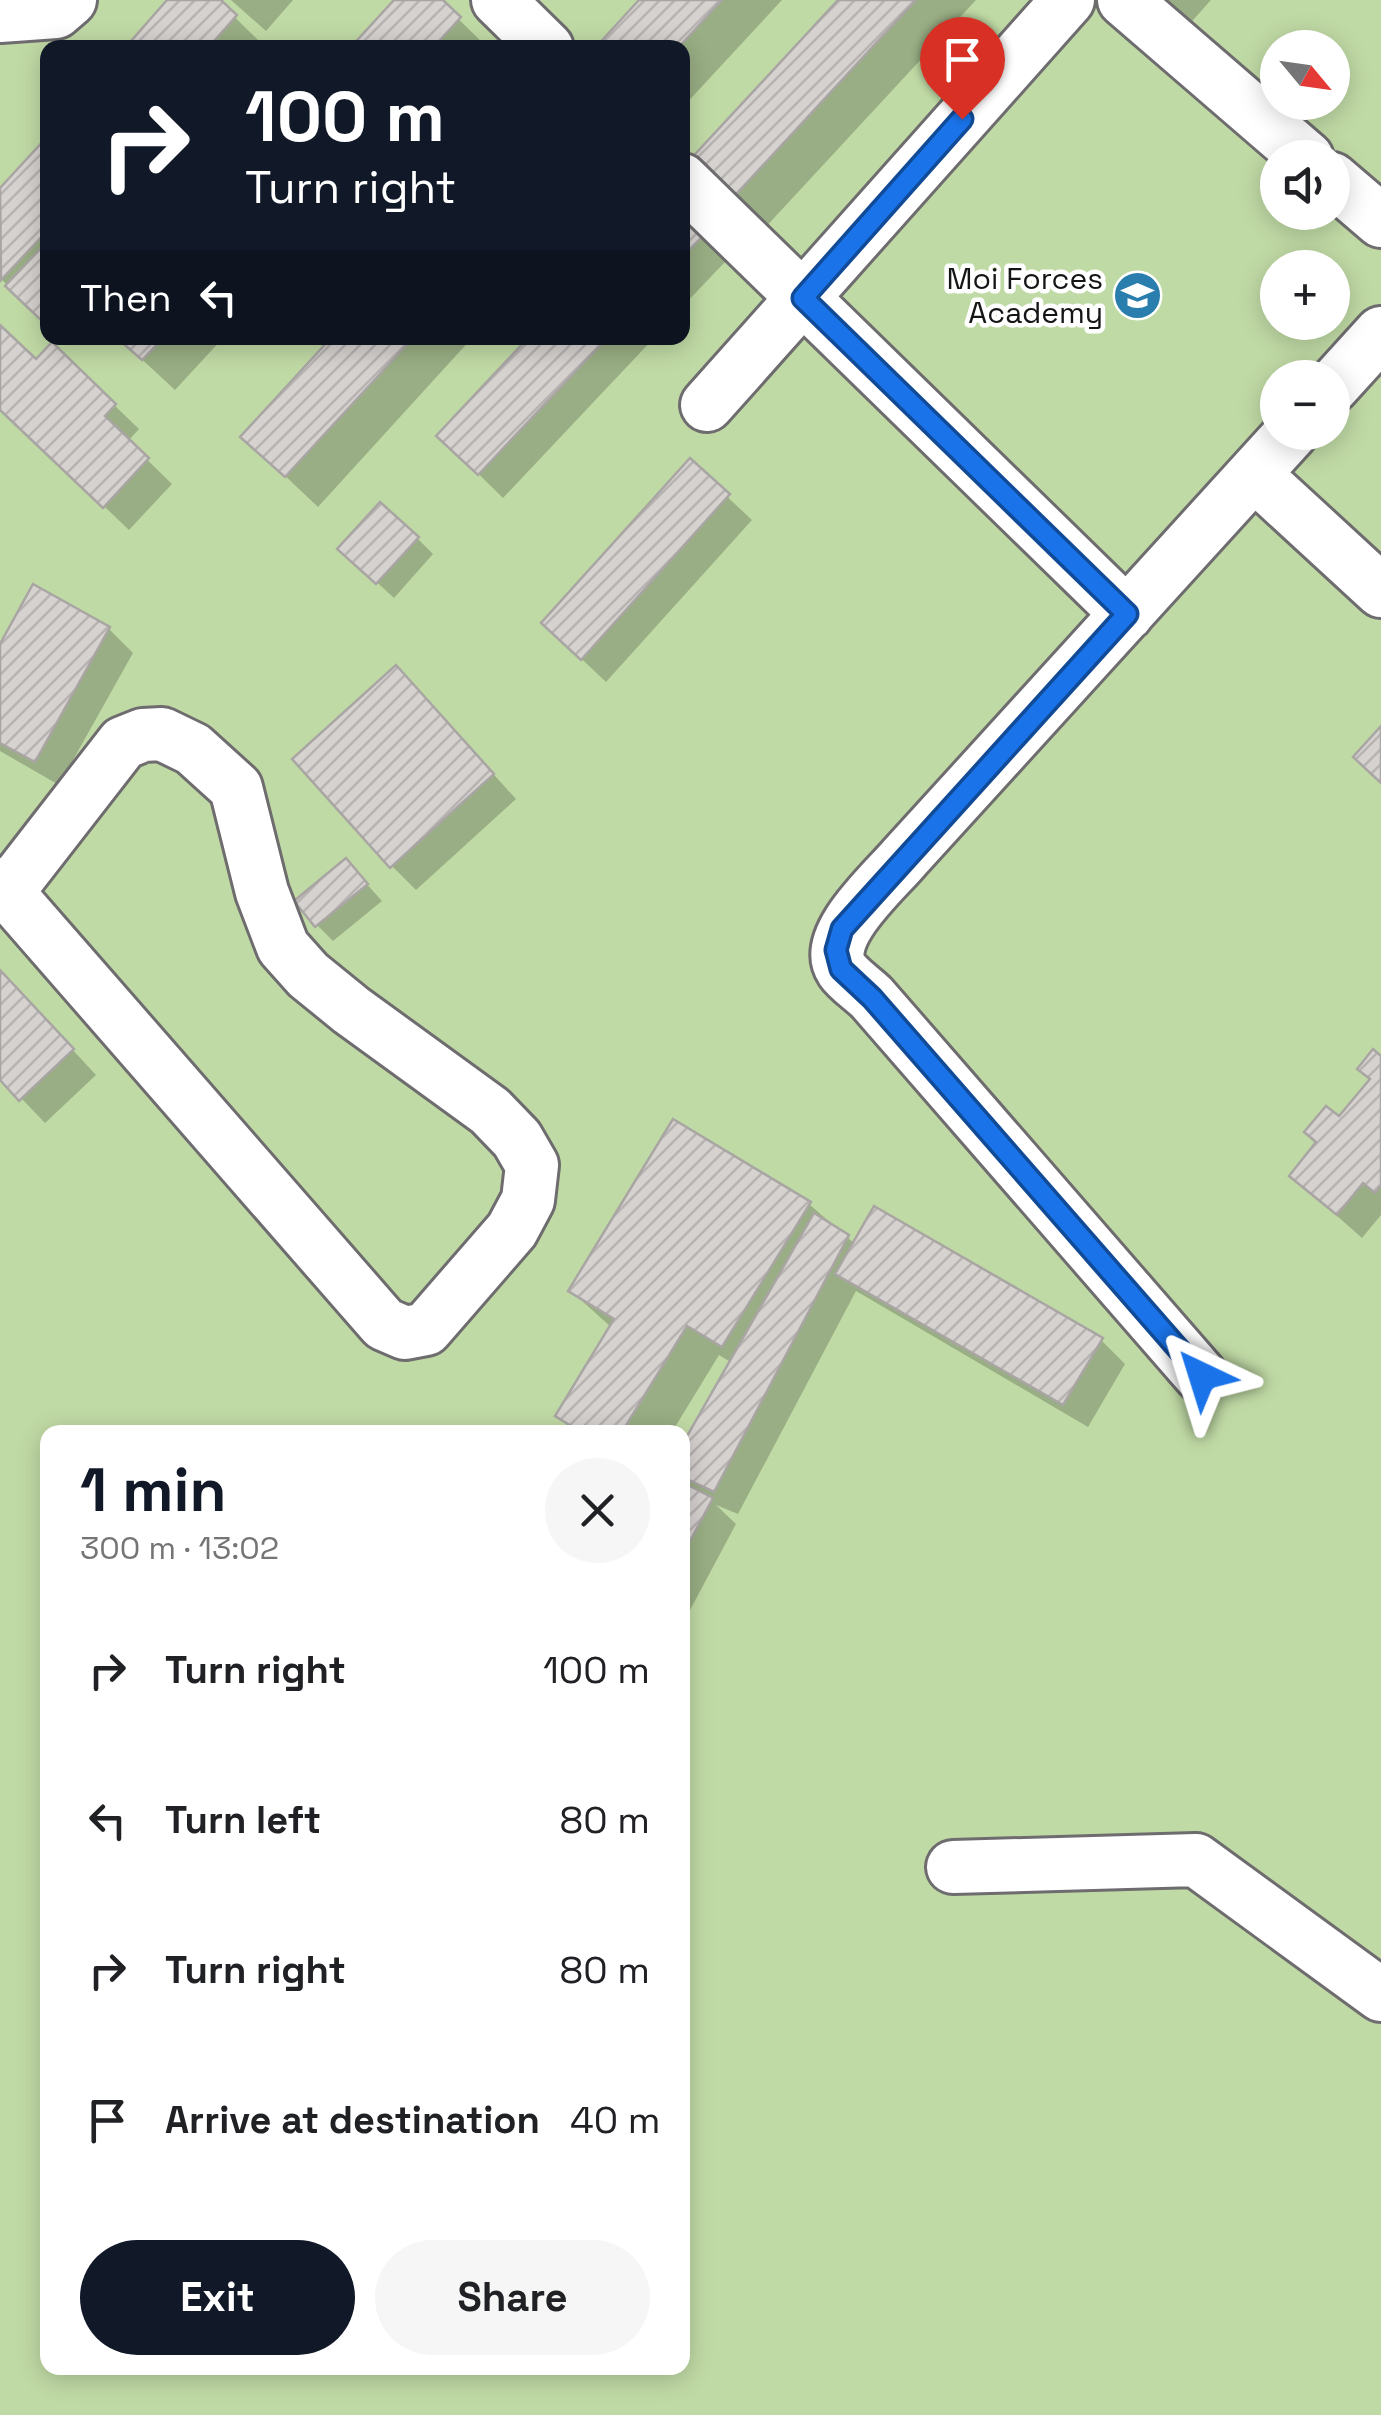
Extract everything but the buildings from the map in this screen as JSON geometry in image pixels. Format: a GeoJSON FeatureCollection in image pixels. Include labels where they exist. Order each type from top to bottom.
{"type":"FeatureCollection","features":[{"type":"Feature","properties":{"kind":"lane"},"geometry":{"type":"LineString","coordinates":[[0,16],[56,12],[70,0]]}},
{"type":"Feature","properties":{"kind":"lane"},"geometry":{"type":"LineString","coordinates":[[498,0],[539,40]]}},
{"type":"Feature","properties":{"kind":"lane"},"geometry":{"type":"LineString","coordinates":[[707,405],[1068,0]]}},
{"type":"Feature","properties":{"kind":"lane"},"geometry":{"type":"LineString","coordinates":[[1124,0],[1286,140]]}},
{"type":"Feature","properties":{"kind":"lane"},"geometry":{"type":"LineString","coordinates":[[690,188],[1127,614]]}},
{"type":"Feature","properties":{"kind":"lane"},"geometry":{"type":"LineString","coordinates":[[1350,194],[1381,221]]}},
{"type":"Feature","properties":{"kind":"lane"},"geometry":{"type":"LineString","coordinates":[[1350,367],[1381,333]]}},
{"type":"Feature","properties":{"kind":"lane"},"geometry":{"type":"LineString","coordinates":[[1202,1376],[872,998],[841,969],[836,950],[842,929],[892,872],[1276,450]]}},
{"type":"Feature","properties":{"kind":"lane"},"geometry":{"type":"LineString","coordinates":[[1254,474],[1381,591]]}},
{"type":"Feature","properties":{"kind":"lane"},"geometry":{"type":"LineString","coordinates":[[143,734],[162,734],[194,749],[236,788],[262,892],[283,946],[308,976],[490,1111],[517,1139],[532,1166],[528,1200],[512,1230],[426,1329],[405,1333],[384,1324],[4,888],[123,743],[143,734]]}},
{"type":"Feature","properties":{"kind":"lane"},"geometry":{"type":"LineString","coordinates":[[953,1867],[1196,1860],[1381,1995]]}},
{"type":"Feature","properties":{"kind":"green space"},"geometry":{"type":"Polygon","coordinates":[[[0,0],[1381,0],[1381,2415],[0,2415],[0,0]]]}},
{"type":"Feature","properties":{"kind":"place","name":"Moi Forces Academy"},"geometry":{"type":"Point","coordinates":[1138,296]}},
{"type":"Feature","properties":{"kind":"route"},"geometry":{"type":"LineString","coordinates":[[962,119],[803,298],[1127,614],[842,929],[836,950],[841,969],[872,998],[1202,1376]]}}]}
